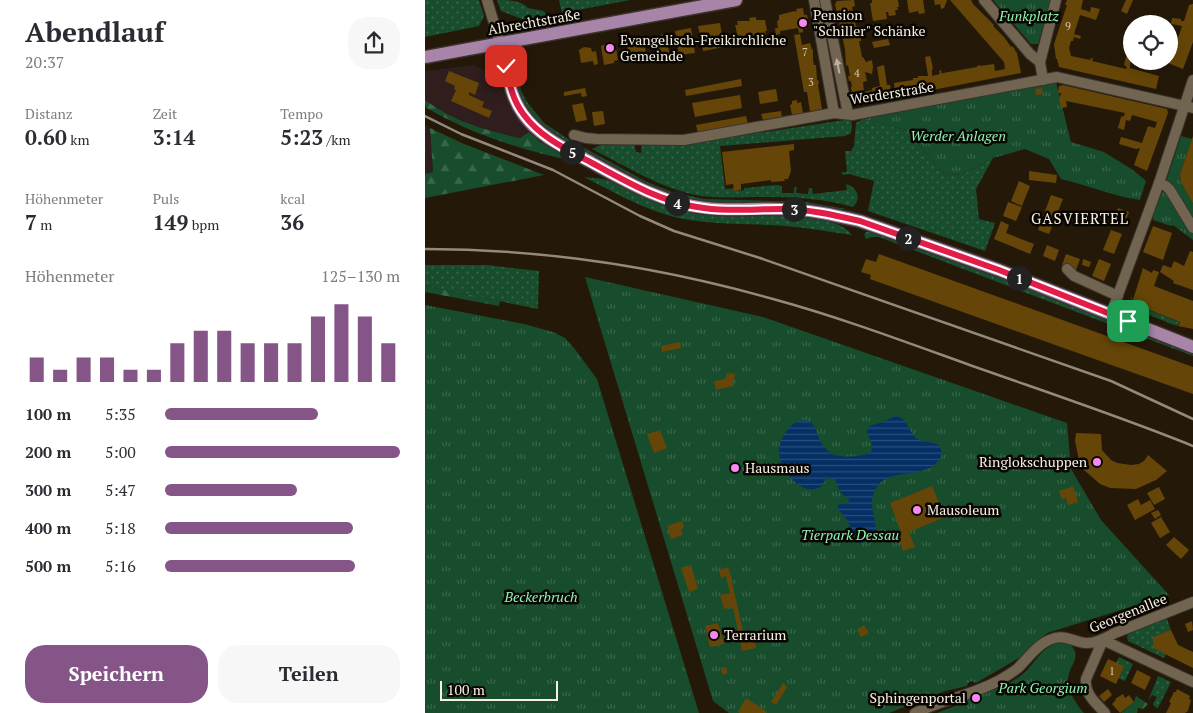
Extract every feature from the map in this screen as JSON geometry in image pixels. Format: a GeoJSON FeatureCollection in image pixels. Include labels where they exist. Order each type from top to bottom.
{"type":"FeatureCollection","features":[{"type":"Feature","properties":{"kind":"main road","name":"Albrechtstraße"},"geometry":{"type":"LineString","coordinates":[[425,56],[736,0]]}},
{"type":"Feature","properties":{"kind":"main road"},"geometry":{"type":"LineString","coordinates":[[500,43],[512,94],[519,108],[533,125],[554,142],[641,189],[663,198],[695,207],[737,210],[797,210],[860,221],[999,270],[1193,347]]}},
{"type":"Feature","properties":{"kind":"street"},"geometry":{"type":"LineString","coordinates":[[487,0],[500,43]]}},
{"type":"Feature","properties":{"kind":"street"},"geometry":{"type":"LineString","coordinates":[[814,0],[834,113]]}},
{"type":"Feature","properties":{"kind":"street"},"geometry":{"type":"LineString","coordinates":[[825,0],[848,114]]}},
{"type":"Feature","properties":{"kind":"street"},"geometry":{"type":"LineString","coordinates":[[984,0],[1029,54],[1040,62]]}},
{"type":"Feature","properties":{"kind":"street"},"geometry":{"type":"LineString","coordinates":[[1043,80],[1040,62],[1056,0]]}},
{"type":"Feature","properties":{"kind":"street","name":"Werderstraße"},"geometry":{"type":"LineString","coordinates":[[573,135],[591,138],[684,140],[834,113],[848,114],[1057,77],[1188,107]]}},
{"type":"Feature","properties":{"kind":"street"},"geometry":{"type":"LineString","coordinates":[[1111,314],[1188,107],[1193,80]]}},
{"type":"Feature","properties":{"kind":"street"},"geometry":{"type":"LineString","coordinates":[[1159,183],[1171,190],[1193,228]]}},
{"type":"Feature","properties":{"kind":"street"},"geometry":{"type":"LineString","coordinates":[[1067,269],[1074,276],[1118,296]]}},
{"type":"Feature","properties":{"kind":"street","name":"Georgenallee"},"geometry":{"type":"LineString","coordinates":[[915,713],[998,681],[1015,670],[1044,643],[1051,640],[1063,637],[1087,644],[1103,640],[1115,633],[1193,602]]}},
{"type":"Feature","properties":{"kind":"street"},"geometry":{"type":"LineString","coordinates":[[1105,713],[1086,691],[1085,686],[1103,640],[1193,682]]}},
{"type":"Feature","properties":{"kind":"shaded area"},"geometry":{"type":"Polygon","coordinates":[[[474,65],[495,75],[514,114],[529,132],[520,138],[475,127],[435,108],[425,100],[425,71],[474,65]]]}},
{"type":"Feature","properties":{"kind":"shaded area"},"geometry":{"type":"Polygon","coordinates":[[[425,125],[430,128],[433,173],[425,174],[425,125]]]}},
{"type":"Feature","properties":{"kind":"green space"},"geometry":{"type":"Polygon","coordinates":[[[425,0],[479,0],[484,16],[479,26],[425,37],[425,0]]]}},
{"type":"Feature","properties":{"kind":"green space"},"geometry":{"type":"Polygon","coordinates":[[[497,0],[518,2],[528,8],[544,11],[547,16],[525,20],[501,11],[497,0]]]}},
{"type":"Feature","properties":{"kind":"green space"},"geometry":{"type":"Polygon","coordinates":[[[559,0],[630,0],[562,13],[559,0]]]}},
{"type":"Feature","properties":{"kind":"green space","name":"Funkplatz"},"geometry":{"type":"Polygon","coordinates":[[[993,0],[1051,0],[1038,44],[1031,44],[993,0]]]}},
{"type":"Feature","properties":{"kind":"green space"},"geometry":{"type":"Polygon","coordinates":[[[513,62],[516,63],[521,90],[527,102],[544,123],[568,139],[647,182],[672,192],[704,199],[806,202],[846,209],[801,204],[698,202],[659,191],[564,140],[542,125],[530,112],[520,95],[513,62]]]}},
{"type":"Feature","properties":{"kind":"green space","name":"Werder Anlagen"},"geometry":{"type":"Polygon","coordinates":[[[1056,82],[1071,142],[1104,152],[1133,170],[1146,181],[1140,200],[1061,179],[1049,159],[1025,149],[993,158],[961,175],[944,174],[906,130],[863,119],[1056,82]]]}},
{"type":"Feature","properties":{"kind":"green space"},"geometry":{"type":"Polygon","coordinates":[[[425,100],[459,120],[482,128],[520,138],[529,132],[540,142],[573,161],[534,152],[478,133],[425,107],[425,100]]]}},
{"type":"Feature","properties":{"kind":"green space"},"geometry":{"type":"Polygon","coordinates":[[[851,119],[851,133],[845,136],[720,146],[725,189],[737,188],[738,191],[744,190],[744,188],[777,185],[782,186],[782,193],[794,193],[794,187],[797,187],[796,193],[808,194],[809,188],[812,188],[813,194],[847,190],[846,184],[850,185],[857,193],[856,204],[853,207],[828,201],[802,198],[719,197],[686,193],[658,183],[592,149],[602,144],[634,142],[636,152],[641,153],[642,142],[698,142],[851,119]]]}},
{"type":"Feature","properties":{"kind":"green space"},"geometry":{"type":"Polygon","coordinates":[[[863,119],[906,130],[944,174],[961,175],[993,158],[976,189],[979,219],[995,223],[985,251],[868,211],[874,181],[849,174],[843,175],[841,172],[847,172],[845,151],[851,151],[854,146],[856,123],[863,119]]]}},
{"type":"Feature","properties":{"kind":"green space"},"geometry":{"type":"Polygon","coordinates":[[[430,128],[464,144],[544,175],[425,198],[425,174],[433,172],[430,128]]]}},
{"type":"Feature","properties":{"kind":"green space"},"geometry":{"type":"Polygon","coordinates":[[[1181,136],[1192,139],[1180,174],[1181,182],[1193,204],[1193,240],[1173,225],[1153,220],[1155,206],[1162,194],[1181,136]]]}},
{"type":"Feature","properties":{"kind":"green space"},"geometry":{"type":"Polygon","coordinates":[[[584,177],[604,179],[616,183],[667,207],[683,211],[723,216],[792,216],[811,218],[828,221],[842,227],[852,235],[790,226],[718,223],[680,218],[646,207],[584,177]]]}},
{"type":"Feature","properties":{"kind":"green space"},"geometry":{"type":"Polygon","coordinates":[[[872,232],[1003,279],[1193,353],[1193,356],[879,237],[866,239],[864,234],[872,232]]]}},
{"type":"Feature","properties":{"kind":"green space"},"geometry":{"type":"Polygon","coordinates":[[[425,265],[487,265],[539,271],[538,309],[425,286],[425,265]]]}},
{"type":"Feature","properties":{"kind":"green space","name":"Tierpark Dessau"},"geometry":{"type":"Polygon","coordinates":[[[585,277],[763,317],[1067,423],[1071,469],[1101,520],[1169,595],[1047,633],[1019,658],[976,683],[971,681],[967,686],[945,691],[889,713],[729,713],[713,701],[585,277]]]}},
{"type":"Feature","properties":{"kind":"green space"},"geometry":{"type":"Polygon","coordinates":[[[425,286],[500,301],[499,306],[425,292],[425,286]]]}},
{"type":"Feature","properties":{"kind":"green space"},"geometry":{"type":"Polygon","coordinates":[[[1131,303],[1179,322],[1177,326],[1131,308],[1131,303]]]}},
{"type":"Feature","properties":{"kind":"green space","name":"Beckerbruch"},"geometry":{"type":"Polygon","coordinates":[[[425,305],[524,324],[553,332],[565,338],[597,379],[699,713],[425,713],[425,305]]]}},
{"type":"Feature","properties":{"kind":"green space"},"geometry":{"type":"Polygon","coordinates":[[[1163,617],[1167,619],[1171,630],[1153,638],[1153,648],[1166,654],[1164,658],[1128,641],[1127,636],[1130,631],[1163,617]]]}},
{"type":"Feature","properties":{"kind":"green space","name":"Park Georgium"},"geometry":{"type":"Polygon","coordinates":[[[1068,642],[1073,647],[1076,656],[1069,673],[1069,688],[1075,701],[1084,713],[937,713],[960,704],[961,701],[1012,681],[1025,672],[1045,650],[1059,643],[1068,642]]]}},
{"type":"Feature","properties":{"kind":"green space"},"geometry":{"type":"Polygon","coordinates":[[[1119,657],[1133,664],[1125,681],[1118,678],[1124,666],[1116,663],[1119,657]]]}},
{"type":"Feature","properties":{"kind":"green space"},"geometry":{"type":"Polygon","coordinates":[[[1158,676],[1171,682],[1158,708],[1153,704],[1157,697],[1152,695],[1148,701],[1158,676]]]}},
{"type":"Feature","properties":{"kind":"green space"},"geometry":{"type":"Polygon","coordinates":[[[1136,696],[1148,704],[1143,709],[1138,708],[1137,713],[1121,713],[1134,702],[1136,696]]]}},
{"type":"Feature","properties":{"kind":"water"},"geometry":{"type":"Polygon","coordinates":[[[895,416],[903,419],[916,438],[937,444],[940,447],[941,457],[926,470],[892,476],[878,484],[872,498],[875,534],[871,540],[861,543],[845,517],[838,510],[840,503],[848,504],[849,500],[840,492],[835,479],[827,478],[821,486],[813,489],[800,486],[788,475],[784,468],[779,455],[780,444],[786,431],[796,422],[802,420],[808,421],[813,425],[822,444],[833,455],[847,457],[862,455],[871,452],[872,449],[867,432],[869,426],[895,416]]]}},
{"type":"Feature","properties":{"kind":"building"},"geometry":{"type":"Polygon","coordinates":[[[854,0],[855,6],[852,7],[856,26],[858,26],[859,30],[856,31],[858,38],[861,37],[861,41],[859,41],[862,57],[866,62],[872,60],[873,67],[872,74],[865,72],[867,81],[863,82],[864,92],[880,86],[877,67],[884,65],[887,85],[890,85],[891,92],[873,95],[874,100],[858,104],[857,106],[853,103],[851,81],[849,81],[848,65],[846,66],[845,49],[835,4],[837,1],[854,0]]]}},
{"type":"Feature","properties":{"kind":"building"},"geometry":{"type":"Polygon","coordinates":[[[872,0],[898,0],[899,7],[897,7],[898,10],[895,10],[896,15],[889,16],[888,12],[886,12],[887,19],[873,21],[870,3],[872,3],[872,0]]]}},
{"type":"Feature","properties":{"kind":"building"},"geometry":{"type":"Polygon","coordinates":[[[907,0],[923,0],[925,13],[919,14],[918,11],[909,13],[907,0]]]}},
{"type":"Feature","properties":{"kind":"building"},"geometry":{"type":"Polygon","coordinates":[[[934,0],[947,0],[944,8],[941,9],[940,4],[935,5],[934,0]]]}},
{"type":"Feature","properties":{"kind":"building"},"geometry":{"type":"Polygon","coordinates":[[[950,0],[971,0],[1011,47],[1015,49],[1021,73],[896,97],[894,83],[913,80],[913,78],[918,78],[918,76],[928,76],[925,57],[930,56],[933,69],[932,76],[940,74],[939,71],[941,70],[942,74],[980,65],[994,64],[995,71],[1005,69],[1004,62],[950,0]]]}},
{"type":"Feature","properties":{"kind":"building"},"geometry":{"type":"Polygon","coordinates":[[[1067,0],[1083,0],[1081,9],[1090,12],[1091,7],[1100,9],[1096,20],[1080,15],[1074,34],[1081,36],[1080,39],[1074,37],[1073,41],[1071,41],[1069,48],[1071,56],[1090,60],[1093,58],[1092,61],[1123,68],[1123,70],[1137,70],[1159,76],[1156,89],[1059,67],[1054,44],[1067,5],[1065,5],[1067,0]]]}},
{"type":"Feature","properties":{"kind":"building"},"geometry":{"type":"Polygon","coordinates":[[[1126,0],[1133,0],[1127,14],[1121,11],[1126,0]]]}},
{"type":"Feature","properties":{"kind":"building"},"geometry":{"type":"Polygon","coordinates":[[[1193,4],[1193,42],[1183,69],[1178,67],[1178,38],[1182,26],[1178,25],[1178,19],[1184,21],[1189,5],[1193,4]]]}},
{"type":"Feature","properties":{"kind":"building"},"geometry":{"type":"Polygon","coordinates":[[[803,8],[809,25],[806,25],[807,28],[803,29],[803,32],[799,33],[798,28],[780,31],[780,34],[776,35],[775,28],[778,28],[777,21],[779,20],[779,15],[797,12],[796,9],[803,8]]]}},
{"type":"Feature","properties":{"kind":"building"},"geometry":{"type":"Polygon","coordinates":[[[756,17],[756,20],[765,20],[767,41],[760,43],[760,40],[741,43],[735,25],[738,25],[737,21],[750,21],[749,18],[756,17]]]}},
{"type":"Feature","properties":{"kind":"building"},"geometry":{"type":"Polygon","coordinates":[[[720,23],[724,47],[703,51],[698,26],[720,23]]]}},
{"type":"Feature","properties":{"kind":"building"},"geometry":{"type":"Polygon","coordinates":[[[691,28],[695,53],[679,55],[675,31],[691,28]]]}},
{"type":"Feature","properties":{"kind":"building"},"geometry":{"type":"Polygon","coordinates":[[[662,34],[668,43],[670,62],[664,63],[663,58],[658,59],[654,46],[654,39],[662,34]]]}},
{"type":"Feature","properties":{"kind":"building"},"geometry":{"type":"Polygon","coordinates":[[[800,34],[802,45],[810,43],[813,49],[813,60],[814,65],[816,65],[817,80],[819,81],[822,109],[810,112],[807,92],[804,92],[794,35],[800,34]]]}},
{"type":"Feature","properties":{"kind":"building"},"geometry":{"type":"Polygon","coordinates":[[[638,37],[640,42],[644,42],[647,58],[630,62],[626,41],[638,37]]]}},
{"type":"Feature","properties":{"kind":"building"},"geometry":{"type":"Polygon","coordinates":[[[888,39],[890,45],[874,48],[872,42],[888,39]]]}},
{"type":"Feature","properties":{"kind":"building"},"geometry":{"type":"Polygon","coordinates":[[[613,42],[618,60],[604,65],[601,46],[613,42]]]}},
{"type":"Feature","properties":{"kind":"building"},"geometry":{"type":"Polygon","coordinates":[[[584,47],[591,48],[592,52],[596,51],[598,64],[594,65],[593,61],[581,63],[579,50],[584,47]]]}},
{"type":"Feature","properties":{"kind":"building"},"geometry":{"type":"Polygon","coordinates":[[[449,71],[479,83],[475,95],[469,92],[469,95],[484,102],[482,107],[492,111],[489,118],[451,101],[456,90],[454,89],[455,86],[445,81],[449,71]]]}},
{"type":"Feature","properties":{"kind":"building"},"geometry":{"type":"Polygon","coordinates":[[[741,79],[742,86],[686,96],[685,90],[741,79]]]}},
{"type":"Feature","properties":{"kind":"building"},"geometry":{"type":"Polygon","coordinates":[[[1063,85],[1167,109],[1168,113],[1147,171],[1134,165],[1140,148],[1136,149],[1119,144],[1121,137],[1142,143],[1148,126],[1155,128],[1157,122],[1132,115],[1130,121],[1126,120],[1124,130],[1118,128],[1121,117],[1125,113],[1066,101],[1067,107],[1061,108],[1059,100],[1061,93],[1058,93],[1059,86],[1063,85]]]}},
{"type":"Feature","properties":{"kind":"building"},"geometry":{"type":"Polygon","coordinates":[[[585,88],[587,96],[582,97],[581,93],[564,96],[564,92],[585,88]]]}},
{"type":"Feature","properties":{"kind":"building"},"geometry":{"type":"Polygon","coordinates":[[[1042,88],[1043,94],[1036,95],[1035,89],[1042,88]]]}},
{"type":"Feature","properties":{"kind":"building"},"geometry":{"type":"Polygon","coordinates":[[[776,89],[778,101],[760,104],[758,92],[776,89]]]}},
{"type":"Feature","properties":{"kind":"building"},"geometry":{"type":"Polygon","coordinates":[[[740,95],[742,108],[695,117],[692,103],[740,95]]]}},
{"type":"Feature","properties":{"kind":"building"},"geometry":{"type":"Polygon","coordinates":[[[797,100],[797,103],[801,102],[803,113],[792,115],[790,105],[792,101],[797,100]]]}},
{"type":"Feature","properties":{"kind":"building"},"geometry":{"type":"Polygon","coordinates":[[[583,103],[587,120],[576,122],[572,105],[583,103]]]}},
{"type":"Feature","properties":{"kind":"building"},"geometry":{"type":"Polygon","coordinates":[[[603,111],[605,124],[594,126],[592,112],[603,111]]]}},
{"type":"Feature","properties":{"kind":"building"},"geometry":{"type":"Polygon","coordinates":[[[781,111],[782,117],[763,120],[761,114],[781,111]]]}},
{"type":"Feature","properties":{"kind":"building"},"geometry":{"type":"Polygon","coordinates":[[[746,116],[748,124],[698,133],[696,125],[746,116]]]}},
{"type":"Feature","properties":{"kind":"building"},"geometry":{"type":"Polygon","coordinates":[[[1193,136],[1193,204],[1181,182],[1180,174],[1193,136]]]}},
{"type":"Feature","properties":{"kind":"building"},"geometry":{"type":"Polygon","coordinates":[[[794,144],[794,150],[789,151],[791,171],[788,179],[784,179],[785,181],[771,182],[771,180],[741,184],[741,190],[734,191],[733,184],[726,185],[722,152],[794,144]]]}},
{"type":"Feature","properties":{"kind":"building"},"geometry":{"type":"Polygon","coordinates":[[[1029,171],[1057,175],[1056,183],[1029,180],[1029,171]]]}},
{"type":"Feature","properties":{"kind":"building"},"geometry":{"type":"Polygon","coordinates":[[[1019,181],[1030,186],[1022,206],[1011,201],[1019,181]]]}},
{"type":"Feature","properties":{"kind":"building"},"geometry":{"type":"Polygon","coordinates":[[[1051,195],[1063,199],[1049,234],[1038,230],[1051,195]]]}},
{"type":"Feature","properties":{"kind":"building"},"geometry":{"type":"Polygon","coordinates":[[[1008,202],[1022,207],[1016,221],[1003,216],[1008,202]]]}},
{"type":"Feature","properties":{"kind":"building"},"geometry":{"type":"Polygon","coordinates":[[[1118,208],[1129,212],[1124,225],[1113,221],[1118,208]]]}},
{"type":"Feature","properties":{"kind":"building"},"geometry":{"type":"Polygon","coordinates":[[[1001,221],[1009,225],[1006,233],[1034,244],[1030,254],[994,239],[1001,221]]]}},
{"type":"Feature","properties":{"kind":"building"},"geometry":{"type":"Polygon","coordinates":[[[1153,226],[1172,233],[1163,260],[1143,252],[1153,226]]]}},
{"type":"Feature","properties":{"kind":"building"},"geometry":{"type":"Polygon","coordinates":[[[1111,230],[1122,234],[1114,254],[1103,250],[1111,230]]]}},
{"type":"Feature","properties":{"kind":"building"},"geometry":{"type":"Polygon","coordinates":[[[1047,245],[1059,250],[1055,261],[1043,256],[1047,245]]]}},
{"type":"Feature","properties":{"kind":"building"},"geometry":{"type":"Polygon","coordinates":[[[1190,251],[1193,252],[1193,290],[1173,283],[1174,281],[1160,272],[1163,265],[1171,268],[1174,261],[1184,266],[1190,251]]]}},
{"type":"Feature","properties":{"kind":"building"},"geometry":{"type":"Polygon","coordinates":[[[879,254],[1193,367],[1193,394],[870,279],[871,275],[861,272],[866,259],[876,262],[879,254]]]}},
{"type":"Feature","properties":{"kind":"building"},"geometry":{"type":"Polygon","coordinates":[[[1066,254],[1080,259],[1076,270],[1062,265],[1066,254]]]}},
{"type":"Feature","properties":{"kind":"building"},"geometry":{"type":"Polygon","coordinates":[[[1083,259],[1091,262],[1089,267],[1082,265],[1083,259]]]}},
{"type":"Feature","properties":{"kind":"building"},"geometry":{"type":"Polygon","coordinates":[[[1099,259],[1111,264],[1104,281],[1092,276],[1099,259]]]}},
{"type":"Feature","properties":{"kind":"building"},"geometry":{"type":"Polygon","coordinates":[[[1143,268],[1152,273],[1153,270],[1159,272],[1154,286],[1193,301],[1193,329],[1178,326],[1180,322],[1132,303],[1143,268]]]}},
{"type":"Feature","properties":{"kind":"building"},"geometry":{"type":"Polygon","coordinates":[[[680,342],[681,348],[662,352],[661,346],[680,342]]]}},
{"type":"Feature","properties":{"kind":"building"},"geometry":{"type":"Polygon","coordinates":[[[727,373],[735,374],[733,386],[716,390],[714,381],[725,379],[727,373]]]}},
{"type":"Feature","properties":{"kind":"building"},"geometry":{"type":"Polygon","coordinates":[[[660,430],[667,448],[654,453],[647,434],[660,430]]]}},
{"type":"Feature","properties":{"kind":"building","name":"Ringlokschuppen"},"geometry":{"type":"Polygon","coordinates":[[[1076,433],[1101,434],[1102,450],[1111,460],[1117,463],[1139,464],[1148,455],[1167,471],[1156,480],[1136,489],[1110,488],[1100,484],[1084,470],[1079,460],[1075,441],[1076,433]]]}},
{"type":"Feature","properties":{"kind":"building","name":"Mausoleum"},"geometry":{"type":"Polygon","coordinates":[[[932,486],[945,517],[909,532],[915,547],[903,551],[898,536],[902,535],[890,503],[932,486]]]}},
{"type":"Feature","properties":{"kind":"building"},"geometry":{"type":"Polygon","coordinates":[[[1073,486],[1078,502],[1068,505],[1066,498],[1062,500],[1059,491],[1073,486]]]}},
{"type":"Feature","properties":{"kind":"building"},"geometry":{"type":"Polygon","coordinates":[[[1159,487],[1165,499],[1154,505],[1147,493],[1159,487]]]}},
{"type":"Feature","properties":{"kind":"building"},"geometry":{"type":"Polygon","coordinates":[[[1138,499],[1141,505],[1150,500],[1155,509],[1135,520],[1127,505],[1138,499]]]}},
{"type":"Feature","properties":{"kind":"building"},"geometry":{"type":"Polygon","coordinates":[[[1158,510],[1161,515],[1155,519],[1151,513],[1158,510]]]}},
{"type":"Feature","properties":{"kind":"building"},"geometry":{"type":"Polygon","coordinates":[[[1161,517],[1170,532],[1160,538],[1151,523],[1161,517]]]}},
{"type":"Feature","properties":{"kind":"building"},"geometry":{"type":"Polygon","coordinates":[[[682,521],[684,528],[681,529],[683,535],[671,539],[667,526],[682,521]]]}},
{"type":"Feature","properties":{"kind":"building"},"geometry":{"type":"Polygon","coordinates":[[[1174,537],[1189,550],[1181,559],[1166,545],[1174,537]]]}},
{"type":"Feature","properties":{"kind":"building"},"geometry":{"type":"Polygon","coordinates":[[[691,565],[698,589],[689,592],[681,568],[691,565]]]}},
{"type":"Feature","properties":{"kind":"building"},"geometry":{"type":"Polygon","coordinates":[[[728,567],[745,640],[754,638],[756,648],[742,651],[733,607],[724,609],[720,595],[730,593],[726,576],[721,578],[719,570],[728,567]]]}},
{"type":"Feature","properties":{"kind":"building"},"geometry":{"type":"Polygon","coordinates":[[[1192,621],[1193,630],[1188,632],[1185,624],[1192,621]]]}},
{"type":"Feature","properties":{"kind":"building","name":"Terrarium"},"geometry":{"type":"Polygon","coordinates":[[[718,623],[724,644],[710,647],[705,626],[718,623]]]}},
{"type":"Feature","properties":{"kind":"building"},"geometry":{"type":"Polygon","coordinates":[[[864,625],[869,633],[861,637],[857,630],[864,625]]]}},
{"type":"Feature","properties":{"kind":"building"},"geometry":{"type":"Polygon","coordinates":[[[1171,630],[1178,645],[1193,652],[1193,668],[1153,648],[1153,637],[1171,630]]]}},
{"type":"Feature","properties":{"kind":"building"},"geometry":{"type":"Polygon","coordinates":[[[1108,659],[1124,666],[1116,684],[1100,676],[1108,659]]]}},
{"type":"Feature","properties":{"kind":"building"},"geometry":{"type":"Polygon","coordinates":[[[726,667],[728,673],[722,675],[721,668],[726,667]]]}},
{"type":"Feature","properties":{"kind":"building"},"geometry":{"type":"Polygon","coordinates":[[[1137,670],[1151,677],[1145,690],[1131,683],[1137,670]]]}},
{"type":"Feature","properties":{"kind":"building"},"geometry":{"type":"Polygon","coordinates":[[[783,683],[787,687],[776,705],[771,702],[783,683]]]}},
{"type":"Feature","properties":{"kind":"building"},"geometry":{"type":"Polygon","coordinates":[[[1108,689],[1112,695],[1104,702],[1099,696],[1108,689]]]}},
{"type":"Feature","properties":{"kind":"building"},"geometry":{"type":"Polygon","coordinates":[[[1177,689],[1190,696],[1189,699],[1191,700],[1188,711],[1185,713],[1166,713],[1171,703],[1169,702],[1177,689]]]}},
{"type":"Feature","properties":{"kind":"building"},"geometry":{"type":"Polygon","coordinates":[[[1123,694],[1125,698],[1129,695],[1134,702],[1120,713],[1112,704],[1115,699],[1123,694]]]}},
{"type":"Feature","properties":{"kind":"building"},"geometry":{"type":"Polygon","coordinates":[[[746,698],[767,712],[738,712],[746,698]]]}},
{"type":"Feature","properties":{"kind":"railway"},"geometry":{"type":"LineString","coordinates":[[425,116],[461,134],[553,170],[640,216],[674,231],[760,258],[1111,381],[1193,419]]}},
{"type":"Feature","properties":{"kind":"railway"},"geometry":{"type":"LineString","coordinates":[[425,249],[513,252],[557,256],[644,269],[730,288],[798,306],[871,330],[1109,414],[1193,446]]}},
{"type":"Feature","properties":{"kind":"place","name":"Pension \"Schiller\" Schänke"},"geometry":{"type":"Point","coordinates":[803,23]}},
{"type":"Feature","properties":{"kind":"place","name":"Evangelisch-Freikirchliche Gemeinde"},"geometry":{"type":"Point","coordinates":[610,48]}},
{"type":"Feature","properties":{"kind":"place","name":"Ringlokschuppen"},"geometry":{"type":"Point","coordinates":[1097,462]}},
{"type":"Feature","properties":{"kind":"place","name":"Hausmaus"},"geometry":{"type":"Point","coordinates":[735,468]}},
{"type":"Feature","properties":{"kind":"place","name":"Mausoleum"},"geometry":{"type":"Point","coordinates":[917,510]}},
{"type":"Feature","properties":{"kind":"place","name":"Terrarium"},"geometry":{"type":"Point","coordinates":[714,635]}},
{"type":"Feature","properties":{"kind":"place","name":"Sphingenportal"},"geometry":{"type":"Point","coordinates":[976,698]}},
{"type":"Feature","properties":{"kind":"district","name":"GASVIERTEL"},"geometry":{"type":"Point","coordinates":[1080,219]}},
{"type":"Feature","properties":{"kind":"route"},"geometry":{"type":"LineString","coordinates":[[506,66],[515,101],[525,116],[540,132],[561,146],[641,189],[679,204],[695,207],[737,210],[797,210],[819,212],[860,221],[999,270],[1128,321]]}}]}
